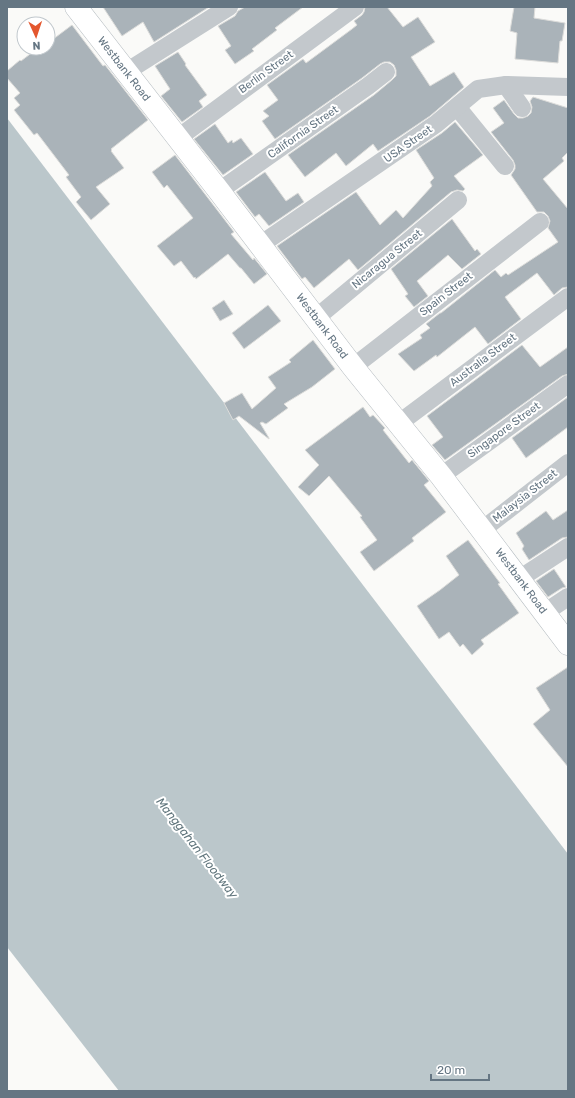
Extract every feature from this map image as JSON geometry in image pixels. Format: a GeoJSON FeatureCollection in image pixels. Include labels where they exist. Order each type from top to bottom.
{"type":"FeatureCollection","features":[{"type":"Feature","properties":{"kind":"street","name":"Westbank Road"},"geometry":{"type":"LineString","coordinates":[[76,7],[353,367],[441,476],[568,644]]}},
{"type":"Feature","properties":{"kind":"street"},"geometry":{"type":"LineString","coordinates":[[126,72],[229,7]]}},
{"type":"Feature","properties":{"kind":"street","name":"Berlin Street"},"geometry":{"type":"LineString","coordinates":[[178,138],[355,7]]}},
{"type":"Feature","properties":{"kind":"street","name":"California Street"},"geometry":{"type":"LineString","coordinates":[[219,191],[386,72]]}},
{"type":"Feature","properties":{"kind":"street"},"geometry":{"type":"LineString","coordinates":[[506,85],[522,108]]}},
{"type":"Feature","properties":{"kind":"street","name":"USA Street"},"geometry":{"type":"LineString","coordinates":[[260,245],[436,124],[478,89],[506,85],[568,88]]}},
{"type":"Feature","properties":{"kind":"street"},"geometry":{"type":"LineString","coordinates":[[457,107],[505,166]]}},
{"type":"Feature","properties":{"kind":"street","name":"Nicaragua Street"},"geometry":{"type":"LineString","coordinates":[[316,318],[458,200]]}},
{"type":"Feature","properties":{"kind":"street","name":"Spain Street"},"geometry":{"type":"LineString","coordinates":[[353,367],[540,222]]}},
{"type":"Feature","properties":{"kind":"street","name":"Australia Street"},"geometry":{"type":"LineString","coordinates":[[398,424],[568,297]]}},
{"type":"Feature","properties":{"kind":"street","name":"Singapore Street"},"geometry":{"type":"LineString","coordinates":[[441,476],[568,384]]}},
{"type":"Feature","properties":{"kind":"street","name":"Malaysia Street"},"geometry":{"type":"LineString","coordinates":[[482,530],[568,463]]}},
{"type":"Feature","properties":{"kind":"street"},"geometry":{"type":"LineString","coordinates":[[519,579],[568,547]]}},
{"type":"Feature","properties":{"kind":"street"},"geometry":{"type":"LineString","coordinates":[[544,613],[568,597]]}},
{"type":"Feature","properties":{"kind":"water","name":"Manggahan Floodway"},"geometry":{"type":"Polygon","coordinates":[[[7,118],[568,854],[568,1091],[119,1091],[7,947],[7,118]]]}},
{"type":"Feature","properties":{"kind":"building"},"geometry":{"type":"Polygon","coordinates":[[[103,7],[209,7],[154,42],[143,22],[122,36],[103,7]]]}},
{"type":"Feature","properties":{"kind":"building"},"geometry":{"type":"Polygon","coordinates":[[[245,7],[303,7],[275,28],[277,30],[252,49],[254,51],[235,64],[225,50],[231,46],[218,26],[235,16],[238,11],[245,7]]]}},
{"type":"Feature","properties":{"kind":"building"},"geometry":{"type":"Polygon","coordinates":[[[365,7],[387,7],[403,27],[418,17],[435,42],[411,57],[430,86],[454,72],[464,87],[430,116],[378,151],[373,144],[346,166],[336,153],[305,177],[288,155],[374,95],[392,80],[396,76],[394,65],[390,62],[380,64],[275,139],[262,121],[269,116],[263,111],[278,100],[267,85],[303,59],[306,63],[352,29],[357,25],[354,21],[362,15],[365,7]]]}},
{"type":"Feature","properties":{"kind":"building"},"geometry":{"type":"Polygon","coordinates":[[[514,7],[535,7],[534,18],[565,23],[562,41],[560,41],[558,63],[515,59],[517,33],[510,31],[514,7]]]}},
{"type":"Feature","properties":{"kind":"building"},"geometry":{"type":"Polygon","coordinates":[[[72,25],[103,66],[105,65],[148,120],[111,149],[124,168],[96,187],[110,204],[91,220],[76,202],[81,197],[66,177],[69,175],[37,133],[34,135],[14,110],[20,105],[14,98],[20,93],[7,78],[7,71],[20,60],[21,61],[28,56],[56,56],[56,37],[72,25]]]}},
{"type":"Feature","properties":{"kind":"building"},"geometry":{"type":"Polygon","coordinates":[[[178,52],[186,64],[185,65],[207,95],[199,101],[203,107],[182,122],[161,96],[170,89],[155,66],[178,52]]]}},
{"type":"Feature","properties":{"kind":"building"},"geometry":{"type":"Polygon","coordinates":[[[533,97],[568,108],[568,152],[562,158],[564,161],[543,179],[568,209],[568,287],[562,288],[554,295],[537,273],[505,297],[521,319],[488,344],[475,327],[437,357],[436,355],[414,371],[398,354],[422,338],[420,335],[430,328],[426,324],[495,270],[501,277],[506,273],[508,275],[558,242],[548,228],[550,221],[548,216],[544,212],[537,212],[511,175],[515,169],[513,160],[491,132],[504,123],[493,108],[504,100],[518,118],[523,118],[531,113],[532,107],[530,101],[533,97]]]}},
{"type":"Feature","properties":{"kind":"building"},"geometry":{"type":"Polygon","coordinates":[[[455,122],[483,155],[454,176],[465,189],[463,191],[457,190],[451,192],[358,270],[349,259],[314,288],[305,277],[302,279],[277,246],[356,192],[380,225],[396,210],[403,218],[432,186],[430,182],[434,178],[416,150],[442,133],[455,122]]]}},
{"type":"Feature","properties":{"kind":"building"},"geometry":{"type":"Polygon","coordinates":[[[215,124],[228,143],[232,140],[233,143],[241,138],[253,154],[223,175],[194,139],[215,124]]]}},
{"type":"Feature","properties":{"kind":"building"},"geometry":{"type":"Polygon","coordinates":[[[175,155],[234,232],[231,234],[267,274],[254,284],[228,254],[196,279],[181,261],[174,266],[157,246],[193,218],[167,185],[164,188],[152,172],[175,155]]]}},
{"type":"Feature","properties":{"kind":"building"},"geometry":{"type":"Polygon","coordinates":[[[265,172],[286,201],[298,193],[304,202],[269,226],[259,214],[255,217],[236,192],[265,172]]]}},
{"type":"Feature","properties":{"kind":"building"},"geometry":{"type":"Polygon","coordinates":[[[452,219],[475,251],[477,249],[481,254],[462,269],[448,255],[417,281],[428,296],[414,307],[405,296],[408,294],[391,269],[452,219]]]}},
{"type":"Feature","properties":{"kind":"building"},"geometry":{"type":"Polygon","coordinates":[[[224,300],[233,314],[220,321],[212,308],[224,300]]]}},
{"type":"Feature","properties":{"kind":"building"},"geometry":{"type":"Polygon","coordinates":[[[268,305],[281,321],[244,349],[232,333],[268,305]]]}},
{"type":"Feature","properties":{"kind":"building"},"geometry":{"type":"Polygon","coordinates":[[[313,340],[335,369],[312,387],[284,404],[288,408],[266,424],[262,422],[260,423],[269,439],[239,416],[233,420],[224,403],[242,393],[252,409],[276,388],[268,377],[291,362],[289,360],[313,340]]]}},
{"type":"Feature","properties":{"kind":"building"},"geometry":{"type":"Polygon","coordinates":[[[522,345],[540,367],[568,347],[568,374],[562,376],[445,460],[432,445],[443,437],[427,416],[522,345]]]}},
{"type":"Feature","properties":{"kind":"building"},"geometry":{"type":"Polygon","coordinates":[[[568,397],[568,427],[526,458],[512,438],[568,397]]]}},
{"type":"Feature","properties":{"kind":"building"},"geometry":{"type":"Polygon","coordinates":[[[363,407],[370,417],[373,415],[385,428],[383,430],[409,463],[412,460],[429,481],[424,485],[446,512],[412,538],[414,541],[374,571],[360,552],[377,540],[360,517],[362,516],[329,476],[309,496],[298,487],[319,465],[305,450],[363,407]]]}},
{"type":"Feature","properties":{"kind":"building"},"geometry":{"type":"Polygon","coordinates":[[[568,510],[568,537],[562,538],[529,560],[522,549],[524,546],[516,533],[546,511],[553,520],[568,510]]]}},
{"type":"Feature","properties":{"kind":"building"},"geometry":{"type":"Polygon","coordinates":[[[468,540],[500,583],[498,584],[519,613],[481,640],[484,644],[472,655],[463,644],[460,647],[449,632],[439,639],[417,606],[459,575],[446,556],[468,540]]]}},
{"type":"Feature","properties":{"kind":"building"},"geometry":{"type":"Polygon","coordinates":[[[554,569],[566,587],[548,597],[536,581],[554,569]]]}},
{"type":"Feature","properties":{"kind":"building"},"geometry":{"type":"Polygon","coordinates":[[[568,667],[568,767],[533,724],[550,710],[536,688],[568,667]]]}}]}
